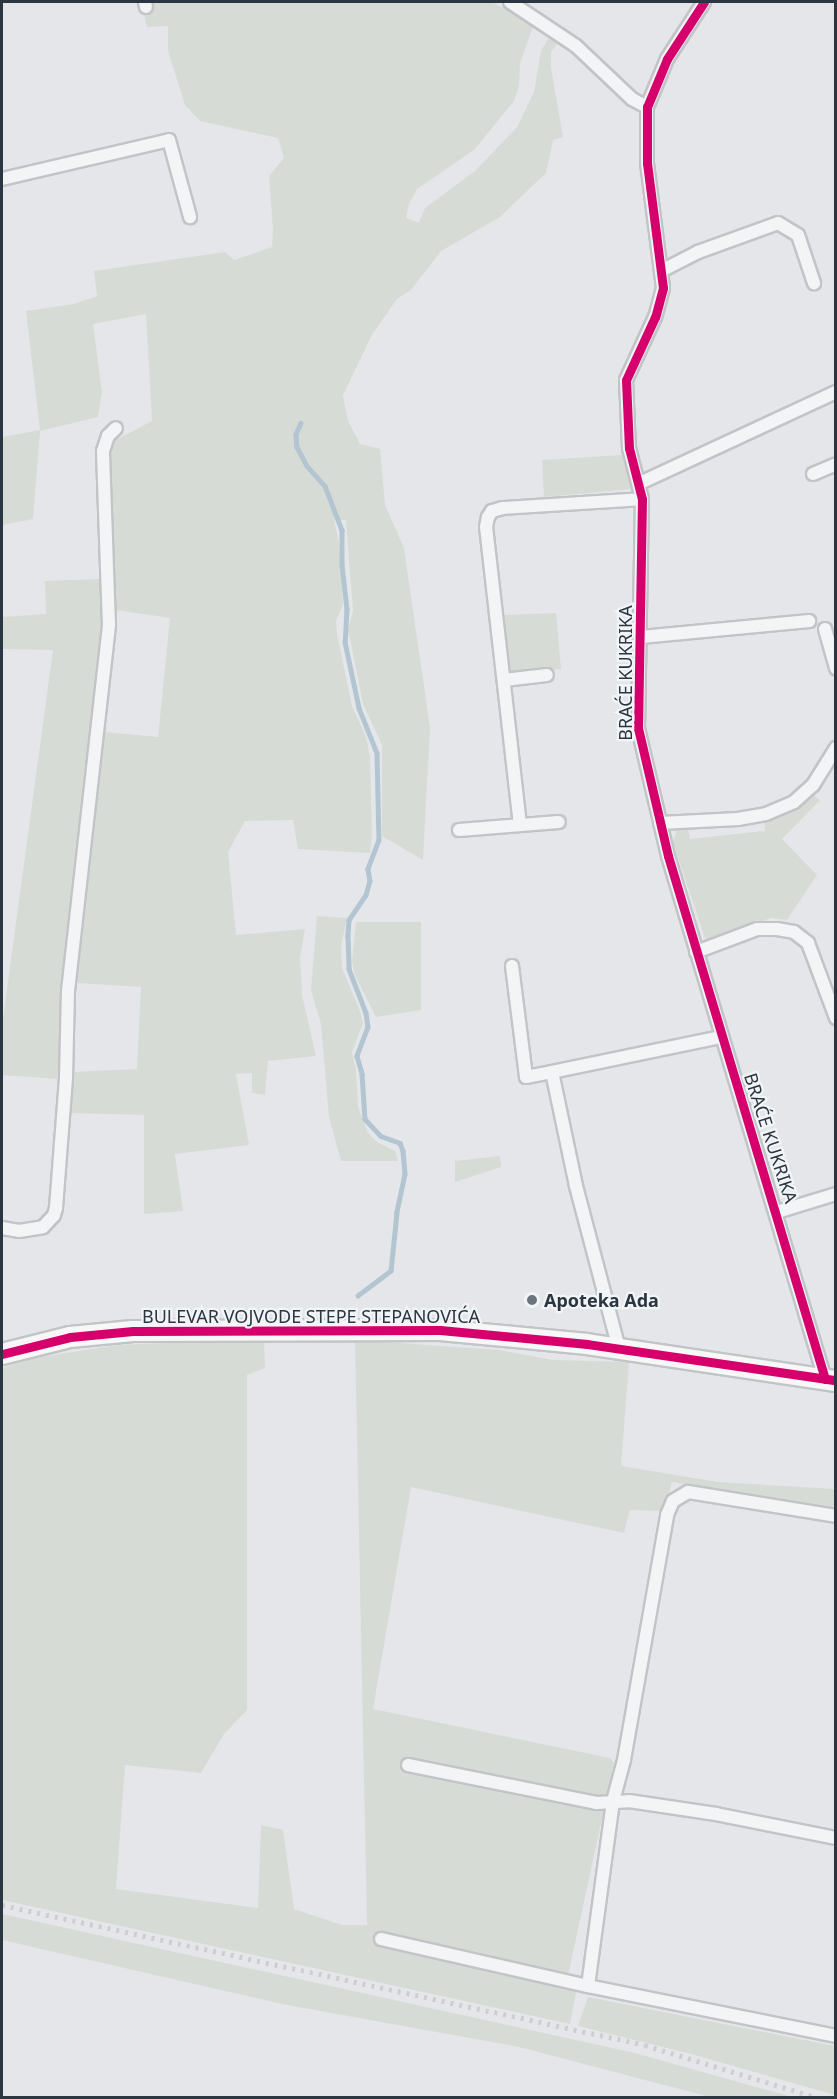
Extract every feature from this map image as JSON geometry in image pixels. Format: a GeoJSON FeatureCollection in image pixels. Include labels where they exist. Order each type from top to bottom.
{"type":"FeatureCollection","features":[{"type":"Feature","properties":{"kind":"main road","name":"BULEVAR VOJVODE STEPE STEPANOVIĆA"},"geometry":{"type":"LineString","coordinates":[[2,1354],[52,1340],[110,1332],[264,1329],[440,1330],[550,1339],[830,1380]]}},
{"type":"Feature","properties":{"kind":"street"},"geometry":{"type":"LineString","coordinates":[[510,2],[576,46],[632,99],[647,106]]}},
{"type":"Feature","properties":{"kind":"street","name":"BRAĆE KUKRIKA"},"geometry":{"type":"LineString","coordinates":[[704,2],[667,59],[647,106],[647,163],[662,294],[655,317],[626,380],[629,448],[640,483],[642,499],[638,728],[660,823],[696,952],[830,1380]]}},
{"type":"Feature","properties":{"kind":"street"},"geometry":{"type":"LineString","coordinates":[[2,179],[169,140],[190,217]]}},
{"type":"Feature","properties":{"kind":"street"},"geometry":{"type":"LineString","coordinates":[[661,271],[698,252],[778,223],[798,235],[814,283]]}},
{"type":"Feature","properties":{"kind":"street"},"geometry":{"type":"LineString","coordinates":[[640,483],[836,392]]}},
{"type":"Feature","properties":{"kind":"street"},"geometry":{"type":"LineString","coordinates":[[2,1228],[19,1231],[44,1227],[54,1215],[56,1208],[66,1078],[68,991],[109,625],[103,452],[108,436],[116,428]]}},
{"type":"Feature","properties":{"kind":"street"},"geometry":{"type":"LineString","coordinates":[[813,474],[836,464]]}},
{"type":"Feature","properties":{"kind":"street"},"geometry":{"type":"LineString","coordinates":[[520,825],[486,527],[489,513],[502,508],[642,499]]}},
{"type":"Feature","properties":{"kind":"street"},"geometry":{"type":"LineString","coordinates":[[641,637],[809,621]]}},
{"type":"Feature","properties":{"kind":"street"},"geometry":{"type":"LineString","coordinates":[[825,629],[836,668]]}},
{"type":"Feature","properties":{"kind":"street"},"geometry":{"type":"LineString","coordinates":[[504,680],[547,675]]}},
{"type":"Feature","properties":{"kind":"street"},"geometry":{"type":"LineString","coordinates":[[660,823],[738,819],[766,814],[794,802],[813,785],[836,748]]}},
{"type":"Feature","properties":{"kind":"street"},"geometry":{"type":"LineString","coordinates":[[459,830],[559,822]]}},
{"type":"Feature","properties":{"kind":"street"},"geometry":{"type":"LineString","coordinates":[[696,952],[757,929],[777,928],[794,932],[808,943],[836,1018]]}},
{"type":"Feature","properties":{"kind":"street"},"geometry":{"type":"LineString","coordinates":[[512,966],[526,1077],[722,1037]]}},
{"type":"Feature","properties":{"kind":"street"},"geometry":{"type":"LineString","coordinates":[[552,1072],[576,1186],[619,1349]]}},
{"type":"Feature","properties":{"kind":"street"},"geometry":{"type":"LineString","coordinates":[[777,1212],[836,1194]]}},
{"type":"Feature","properties":{"kind":"street"},"geometry":{"type":"LineString","coordinates":[[588,1986],[613,1802],[624,1760],[667,1515],[673,1501],[688,1492],[836,1516]]}},
{"type":"Feature","properties":{"kind":"street"},"geometry":{"type":"LineString","coordinates":[[408,1766],[596,1803],[613,1802],[716,1814],[836,1838]]}},
{"type":"Feature","properties":{"kind":"street"},"geometry":{"type":"LineString","coordinates":[[381,1938],[588,1986],[836,2036]]}},
{"type":"Feature","properties":{"kind":"shaded area"},"geometry":{"type":"Polygon","coordinates":[[[150,2],[492,2],[534,24],[520,63],[519,86],[514,101],[474,150],[417,189],[409,204],[406,218],[419,223],[425,208],[475,171],[517,127],[534,92],[541,51],[548,39],[558,43],[551,52],[551,68],[563,137],[553,140],[546,173],[500,217],[441,251],[411,290],[397,299],[373,333],[343,395],[348,421],[360,444],[380,449],[385,505],[404,548],[430,728],[423,860],[382,836],[382,745],[363,704],[348,629],[353,611],[346,520],[334,520],[339,543],[343,604],[336,621],[337,634],[352,706],[366,737],[370,757],[372,835],[370,853],[298,849],[293,820],[245,821],[228,852],[236,935],[305,929],[300,958],[302,995],[316,1056],[268,1061],[265,1095],[252,1093],[252,1073],[236,1074],[249,1145],[175,1154],[183,1211],[144,1214],[144,1115],[71,1113],[72,1072],[137,1069],[141,987],[77,983],[105,732],[158,737],[170,618],[116,610],[110,443],[152,421],[146,314],[93,324],[102,392],[98,417],[40,431],[33,519],[2,525],[2,437],[40,430],[26,311],[74,304],[97,296],[94,271],[225,252],[234,260],[272,247],[269,176],[284,158],[278,138],[200,121],[185,105],[168,51],[168,26],[147,27],[144,14],[151,11],[150,2]]]}},
{"type":"Feature","properties":{"kind":"shaded area"},"geometry":{"type":"Polygon","coordinates":[[[622,455],[634,483],[631,489],[544,497],[542,460],[622,455]]]}},
{"type":"Feature","properties":{"kind":"shaded area"},"geometry":{"type":"Polygon","coordinates":[[[99,579],[104,621],[60,989],[59,1079],[2,1075],[2,1026],[53,650],[2,649],[2,617],[46,614],[45,581],[99,579]]]}},
{"type":"Feature","properties":{"kind":"shaded area"},"geometry":{"type":"Polygon","coordinates":[[[556,613],[561,669],[514,672],[509,670],[504,615],[556,613]]]}},
{"type":"Feature","properties":{"kind":"shaded area"},"geometry":{"type":"Polygon","coordinates":[[[813,795],[820,800],[782,839],[817,875],[787,920],[771,918],[706,941],[673,843],[677,829],[688,827],[690,839],[765,831],[764,820],[793,810],[813,795]]]}},
{"type":"Feature","properties":{"kind":"shaded area"},"geometry":{"type":"Polygon","coordinates":[[[317,916],[347,918],[341,946],[342,968],[363,1023],[352,1052],[356,1070],[358,1107],[368,1133],[377,1142],[395,1151],[398,1161],[341,1161],[329,1117],[321,1024],[311,990],[317,916]]]}},
{"type":"Feature","properties":{"kind":"shaded area"},"geometry":{"type":"Polygon","coordinates":[[[356,922],[421,922],[421,1010],[376,1017],[355,975],[352,961],[356,922]]]}},
{"type":"Feature","properties":{"kind":"shaded area"},"geometry":{"type":"Polygon","coordinates":[[[500,1156],[501,1167],[455,1182],[455,1161],[500,1156]]]}},
{"type":"Feature","properties":{"kind":"shaded area"},"geometry":{"type":"Polygon","coordinates":[[[264,1339],[265,1368],[247,1375],[247,1710],[224,1734],[201,1773],[125,1765],[116,1889],[258,1908],[261,1825],[283,1830],[294,1909],[342,1925],[367,1925],[355,1340],[499,1350],[553,1360],[629,1362],[621,1466],[718,1482],[835,1489],[835,1508],[672,1482],[664,1511],[630,1510],[624,1533],[411,1487],[373,1709],[610,1758],[614,1763],[566,1985],[577,1988],[570,2024],[2,1900],[2,1368],[35,1358],[117,1345],[264,1339]]]}},
{"type":"Feature","properties":{"kind":"shaded area"},"geometry":{"type":"Polygon","coordinates":[[[2,1914],[635,2053],[792,2097],[710,2097],[519,2047],[282,2004],[2,1940],[2,1914]]]}},
{"type":"Feature","properties":{"kind":"shaded area"},"geometry":{"type":"Polygon","coordinates":[[[588,1997],[835,2046],[835,2095],[691,2054],[578,2026],[588,1997]]]}},
{"type":"Feature","properties":{"kind":"waterway"},"geometry":{"type":"LineString","coordinates":[[301,423],[296,434],[297,447],[307,466],[325,486],[342,530],[342,565],[347,609],[345,642],[359,708],[377,753],[379,840],[368,869],[370,881],[366,895],[349,920],[348,936],[349,969],[366,1013],[368,1027],[357,1056],[362,1074],[365,1119],[381,1136],[400,1143],[405,1174],[397,1213],[391,1271],[358,1296]]}},
{"type":"Feature","properties":{"kind":"railway"},"geometry":{"type":"LineString","coordinates":[[2,1905],[645,2045],[818,2098]]}},
{"type":"Feature","properties":{"kind":"cycle path"},"geometry":{"type":"LineString","coordinates":[[704,2],[667,59],[647,107],[647,163],[663,288],[655,317],[626,380],[629,448],[642,499],[638,728],[668,856],[825,1379]]}},
{"type":"Feature","properties":{"kind":"cycle path"},"geometry":{"type":"LineString","coordinates":[[2,1354],[70,1337],[133,1331],[440,1330],[587,1344],[833,1380]]}},
{"type":"Feature","properties":{"kind":"place","name":"Apoteka Ada"},"geometry":{"type":"Point","coordinates":[532,1300]}}]}
